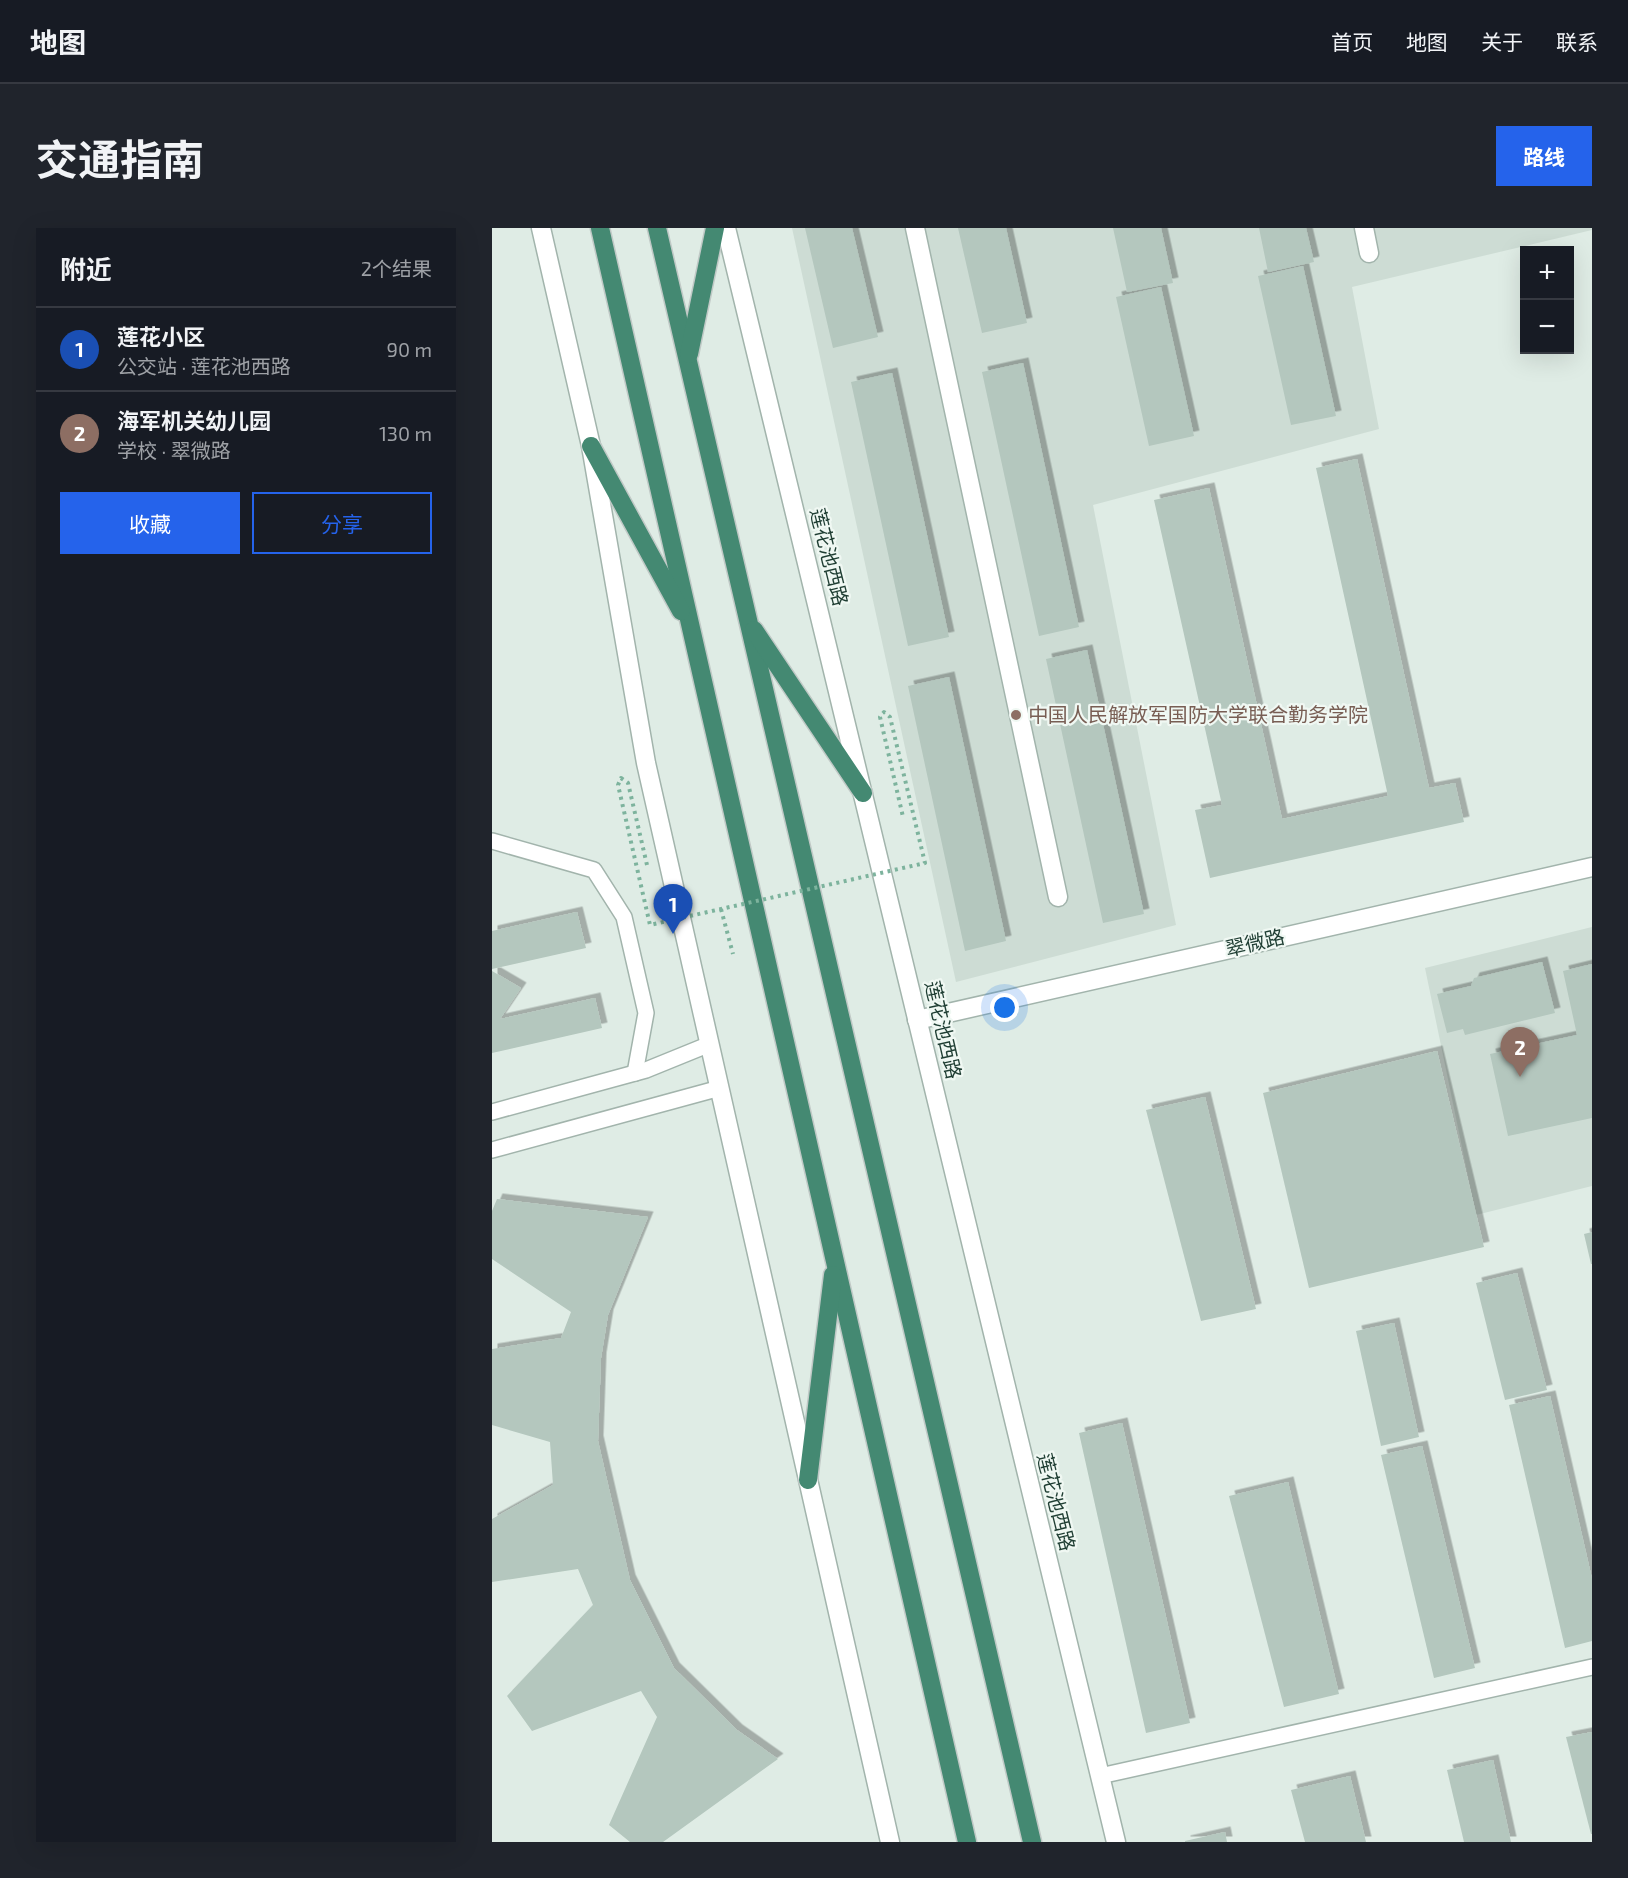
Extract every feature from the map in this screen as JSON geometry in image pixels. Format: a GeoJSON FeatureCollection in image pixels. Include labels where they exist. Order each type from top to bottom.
{"type":"FeatureCollection","features":[{"type":"Feature","properties":{"kind":"highway"},"geometry":{"type":"LineString","coordinates":[[600,228],[967,1842]]}},
{"type":"Feature","properties":{"kind":"highway"},"geometry":{"type":"LineString","coordinates":[[657,228],[1032,1842]]}},
{"type":"Feature","properties":{"kind":"highway"},"geometry":{"type":"LineString","coordinates":[[687,361],[715,228]]}},
{"type":"Feature","properties":{"kind":"highway"},"geometry":{"type":"LineString","coordinates":[[591,446],[692,630]]}},
{"type":"Feature","properties":{"kind":"highway"},"geometry":{"type":"LineString","coordinates":[[748,620],[863,793]]}},
{"type":"Feature","properties":{"kind":"highway"},"geometry":{"type":"LineString","coordinates":[[808,1480],[835,1262]]}},
{"type":"Feature","properties":{"kind":"street"},"geometry":{"type":"LineString","coordinates":[[541,228],[591,446],[646,763],[890,1842]]}},
{"type":"Feature","properties":{"kind":"street","name":"莲花池西路"},"geometry":{"type":"LineString","coordinates":[[726,228],[1116,1842]]}},
{"type":"Feature","properties":{"kind":"street"},"geometry":{"type":"LineString","coordinates":[[915,228],[1058,897]]}},
{"type":"Feature","properties":{"kind":"street"},"geometry":{"type":"LineString","coordinates":[[1364,228],[1369,253]]}},
{"type":"Feature","properties":{"kind":"street","name":"翠微路"},"geometry":{"type":"LineString","coordinates":[[917,1020],[1592,867]]}},
{"type":"Feature","properties":{"kind":"lane"},"geometry":{"type":"LineString","coordinates":[[492,841],[594,870],[624,917],[646,1013],[635,1073]]}},
{"type":"Feature","properties":{"kind":"lane"},"geometry":{"type":"LineString","coordinates":[[492,1112],[635,1073],[710,1044]]}},
{"type":"Feature","properties":{"kind":"lane"},"geometry":{"type":"LineString","coordinates":[[492,1150],[720,1088]]}},
{"type":"Feature","properties":{"kind":"lane"},"geometry":{"type":"LineString","coordinates":[[1100,1776],[1592,1666]]}},
{"type":"Feature","properties":{"kind":"path"},"geometry":{"type":"LineString","coordinates":[[647,865],[628,783],[621,778],[618,785],[650,925],[925,863],[890,717],[884,712],[880,717],[903,817]]}},
{"type":"Feature","properties":{"kind":"path"},"geometry":{"type":"LineString","coordinates":[[722,909],[733,954]]}},
{"type":"Feature","properties":{"kind":"shaded area","name":"中国人民解放军国防大学联合勤务学院"},"geometry":{"type":"Polygon","coordinates":[[[792,228],[1592,228],[1592,230],[1352,287],[1379,429],[1093,505],[1176,925],[956,982],[792,228]]]}},
{"type":"Feature","properties":{"kind":"shaded area"},"geometry":{"type":"Polygon","coordinates":[[[1592,927],[1592,1186],[1476,1215],[1425,968],[1592,927]]]}},
{"type":"Feature","properties":{"kind":"building"},"geometry":{"type":"Polygon","coordinates":[[[805,228],[852,228],[878,337],[833,348],[805,228]]]}},
{"type":"Feature","properties":{"kind":"building"},"geometry":{"type":"Polygon","coordinates":[[[958,228],[1006,228],[1027,323],[982,333],[958,228]]]}},
{"type":"Feature","properties":{"kind":"building"},"geometry":{"type":"Polygon","coordinates":[[[1113,228],[1161,228],[1173,283],[1127,292],[1113,228]]]}},
{"type":"Feature","properties":{"kind":"building"},"geometry":{"type":"Polygon","coordinates":[[[1259,228],[1306,228],[1314,262],[1268,272],[1259,228]]]}},
{"type":"Feature","properties":{"kind":"building"},"geometry":{"type":"Polygon","coordinates":[[[1303,266],[1336,416],[1291,425],[1258,276],[1303,266]]]}},
{"type":"Feature","properties":{"kind":"building"},"geometry":{"type":"Polygon","coordinates":[[[1161,287],[1194,436],[1149,446],[1116,297],[1161,287]]]}},
{"type":"Feature","properties":{"kind":"building"},"geometry":{"type":"Polygon","coordinates":[[[1023,363],[1079,627],[1039,636],[982,372],[1023,363]]]}},
{"type":"Feature","properties":{"kind":"building"},"geometry":{"type":"Polygon","coordinates":[[[892,373],[949,637],[908,646],[851,382],[892,373]]]}},
{"type":"Feature","properties":{"kind":"building"},"geometry":{"type":"Polygon","coordinates":[[[1357,459],[1429,788],[1455,783],[1464,822],[1210,878],[1195,810],[1222,805],[1154,500],[1209,488],[1282,819],[1388,796],[1316,468],[1357,459]]]}},
{"type":"Feature","properties":{"kind":"building"},"geometry":{"type":"Polygon","coordinates":[[[1087,650],[1144,914],[1103,923],[1046,659],[1087,650]]]}},
{"type":"Feature","properties":{"kind":"building"},"geometry":{"type":"Polygon","coordinates":[[[949,677],[1006,941],[965,951],[908,686],[949,677]]]}},
{"type":"Feature","properties":{"kind":"building"},"geometry":{"type":"Polygon","coordinates":[[[577,912],[586,948],[492,969],[492,931],[577,912]]]}},
{"type":"Feature","properties":{"kind":"building"},"geometry":{"type":"Polygon","coordinates":[[[1542,962],[1555,1013],[1465,1035],[1463,1029],[1447,1033],[1437,994],[1471,986],[1474,978],[1542,962]]]}},
{"type":"Feature","properties":{"kind":"building"},"geometry":{"type":"Polygon","coordinates":[[[1592,964],[1592,1118],[1508,1136],[1490,1054],[1577,1035],[1563,971],[1592,964]]]}},
{"type":"Feature","properties":{"kind":"building"},"geometry":{"type":"Polygon","coordinates":[[[492,971],[521,988],[500,1019],[595,998],[602,1028],[492,1053],[492,971]]]}},
{"type":"Feature","properties":{"kind":"building"},"geometry":{"type":"Polygon","coordinates":[[[1437,1051],[1484,1247],[1309,1288],[1263,1093],[1437,1051]]]}},
{"type":"Feature","properties":{"kind":"building"},"geometry":{"type":"Polygon","coordinates":[[[1205,1097],[1256,1309],[1201,1321],[1146,1110],[1205,1097]]]}},
{"type":"Feature","properties":{"kind":"building"},"geometry":{"type":"Polygon","coordinates":[[[497,1199],[648,1217],[608,1315],[601,1358],[598,1441],[630,1580],[674,1668],[737,1730],[778,1759],[663,1842],[630,1842],[609,1825],[657,1717],[641,1691],[532,1731],[507,1696],[593,1605],[578,1569],[492,1582],[492,1519],[553,1485],[550,1442],[492,1425],[492,1349],[561,1338],[571,1312],[492,1259],[492,1211],[497,1199]]]}},
{"type":"Feature","properties":{"kind":"building"},"geometry":{"type":"Polygon","coordinates":[[[1592,1232],[1592,1264],[1591,1264],[1584,1234],[1592,1232]]]}},
{"type":"Feature","properties":{"kind":"building"},"geometry":{"type":"Polygon","coordinates":[[[1517,1273],[1547,1390],[1505,1400],[1476,1283],[1517,1273]]]}},
{"type":"Feature","properties":{"kind":"building"},"geometry":{"type":"Polygon","coordinates":[[[1394,1323],[1419,1437],[1381,1446],[1356,1331],[1394,1323]]]}},
{"type":"Feature","properties":{"kind":"building"},"geometry":{"type":"Polygon","coordinates":[[[1550,1396],[1592,1579],[1592,1641],[1565,1648],[1509,1405],[1550,1396]]]}},
{"type":"Feature","properties":{"kind":"building"},"geometry":{"type":"Polygon","coordinates":[[[1122,1423],[1190,1723],[1146,1733],[1079,1433],[1122,1423]]]}},
{"type":"Feature","properties":{"kind":"building"},"geometry":{"type":"Polygon","coordinates":[[[1422,1446],[1475,1668],[1434,1678],[1381,1455],[1422,1446]]]}},
{"type":"Feature","properties":{"kind":"building"},"geometry":{"type":"Polygon","coordinates":[[[1288,1482],[1339,1694],[1284,1707],[1229,1496],[1288,1482]]]}},
{"type":"Feature","properties":{"kind":"building"},"geometry":{"type":"Polygon","coordinates":[[[1592,1732],[1592,1834],[1591,1834],[1566,1737],[1592,1732]]]}},
{"type":"Feature","properties":{"kind":"building"},"geometry":{"type":"Polygon","coordinates":[[[1493,1760],[1511,1842],[1464,1842],[1447,1770],[1493,1760]]]}},
{"type":"Feature","properties":{"kind":"building"},"geometry":{"type":"Polygon","coordinates":[[[1350,1776],[1366,1842],[1305,1842],[1291,1790],[1350,1776]]]}},
{"type":"Feature","properties":{"kind":"building"},"geometry":{"type":"Polygon","coordinates":[[[1225,1832],[1227,1842],[1185,1842],[1185,1841],[1225,1832]]]}},
{"type":"Feature","properties":{"kind":"place","name":"中国人民解放军国防大学联合勤务学院"},"geometry":{"type":"Point","coordinates":[1016,715]}},
{"type":"Feature","properties":{"kind":"place","name":"莲花小区"},"geometry":{"type":"Point","coordinates":[673,934]}},
{"type":"Feature","properties":{"kind":"place","name":"海军机关幼儿园"},"geometry":{"type":"Point","coordinates":[1520,1077]}}]}
